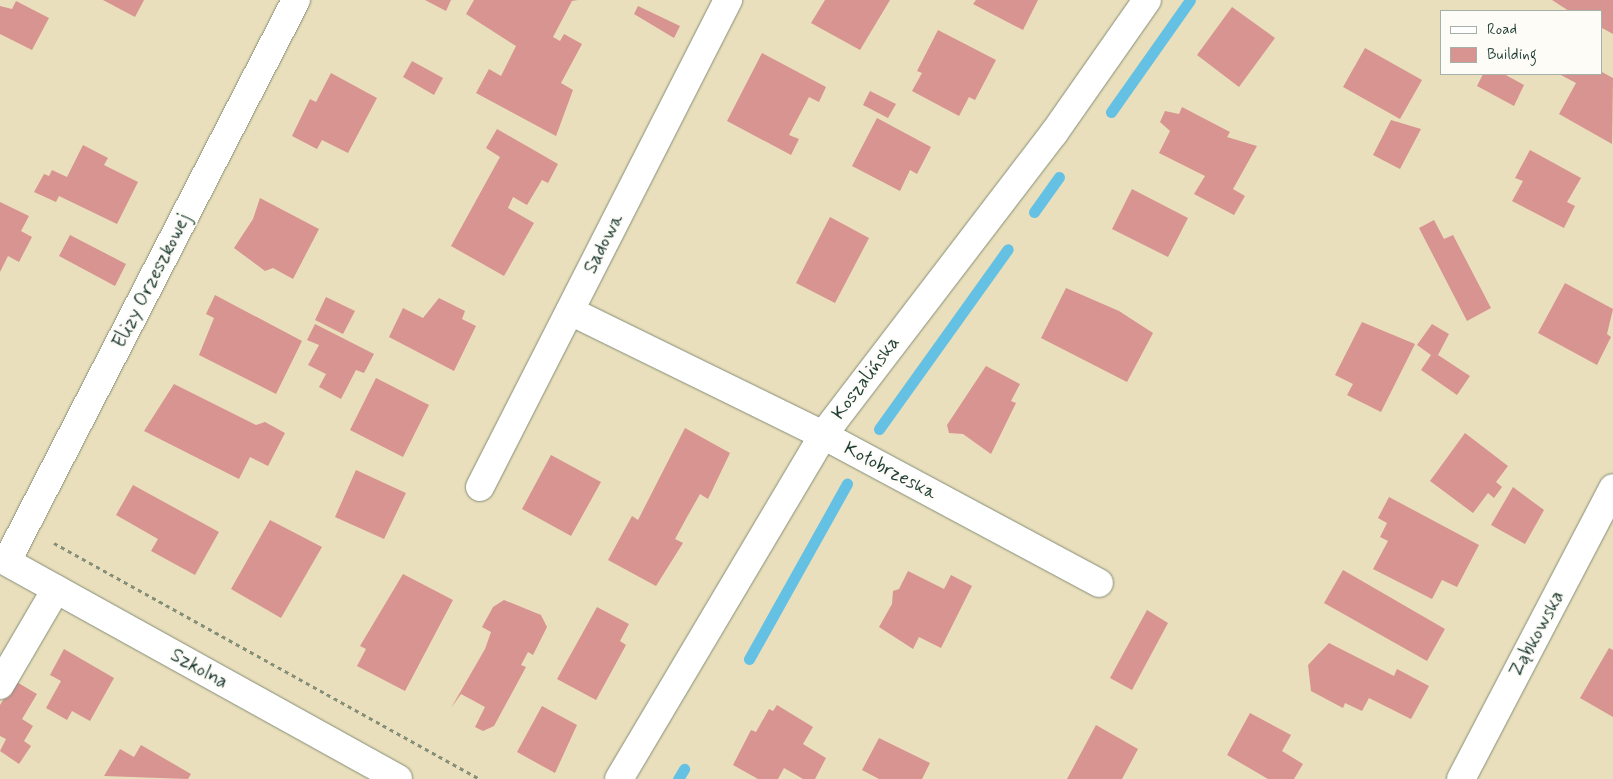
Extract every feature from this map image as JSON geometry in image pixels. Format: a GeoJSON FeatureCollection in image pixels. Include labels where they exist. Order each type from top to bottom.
{"type":"FeatureCollection","features":[{"type":"Feature","properties":{"kind":"street","name":"Elizy Orzeszkowej"},"geometry":{"type":"LineString","coordinates":[[3,559],[25,528],[296,0]]}},
{"type":"Feature","properties":{"kind":"street","name":"Sadowa"},"geometry":{"type":"LineString","coordinates":[[480,487],[728,0]]}},
{"type":"Feature","properties":{"kind":"street","name":"Koszalińska"},"geometry":{"type":"LineString","coordinates":[[619,779],[823,435],[1054,133],[1147,0]]}},
{"type":"Feature","properties":{"kind":"street","name":"Kołobrzeska"},"geometry":{"type":"LineString","coordinates":[[570,311],[823,435],[1099,583]]}},
{"type":"Feature","properties":{"kind":"street","name":"Ząbkowska"},"geometry":{"type":"LineString","coordinates":[[1460,779],[1613,488]]}},
{"type":"Feature","properties":{"kind":"street","name":"Szkolna"},"geometry":{"type":"LineString","coordinates":[[3,559],[370,772],[398,779]]}},
{"type":"Feature","properties":{"kind":"street"},"geometry":{"type":"LineString","coordinates":[[0,685],[56,589]]}},
{"type":"Feature","properties":{"kind":"path"},"geometry":{"type":"LineString","coordinates":[[25,528],[480,779]]}},
{"type":"Feature","properties":{"kind":"building"},"geometry":{"type":"Polygon","coordinates":[[[103,0],[144,0],[135,17],[103,0]]]}},
{"type":"Feature","properties":{"kind":"building"},"geometry":{"type":"Polygon","coordinates":[[[425,0],[451,0],[446,11],[425,0]]]}},
{"type":"Feature","properties":{"kind":"building"},"geometry":{"type":"Polygon","coordinates":[[[474,0],[578,0],[572,1],[553,37],[560,41],[564,34],[582,44],[561,83],[573,90],[556,136],[476,93],[489,69],[501,76],[516,46],[466,14],[474,0]]]}},
{"type":"Feature","properties":{"kind":"building"},"geometry":{"type":"Polygon","coordinates":[[[825,0],[890,0],[860,50],[811,23],[825,0]]]}},
{"type":"Feature","properties":{"kind":"building"},"geometry":{"type":"Polygon","coordinates":[[[976,0],[1038,0],[1023,30],[973,4],[976,0]]]}},
{"type":"Feature","properties":{"kind":"building"},"geometry":{"type":"Polygon","coordinates":[[[1552,0],[1613,0],[1613,34],[1603,29],[1603,10],[1567,10],[1552,0]]]}},
{"type":"Feature","properties":{"kind":"building"},"geometry":{"type":"Polygon","coordinates":[[[16,1],[49,18],[32,50],[0,34],[0,6],[12,9],[16,1]]]}},
{"type":"Feature","properties":{"kind":"building"},"geometry":{"type":"Polygon","coordinates":[[[638,6],[680,26],[674,38],[634,14],[638,6]]]}},
{"type":"Feature","properties":{"kind":"building"},"geometry":{"type":"Polygon","coordinates":[[[1232,7],[1275,38],[1239,87],[1197,55],[1232,7]]]}},
{"type":"Feature","properties":{"kind":"building"},"geometry":{"type":"Polygon","coordinates":[[[938,30],[996,60],[975,100],[969,97],[959,116],[912,91],[922,73],[917,71],[938,30]]]}},
{"type":"Feature","properties":{"kind":"building"},"geometry":{"type":"Polygon","coordinates":[[[1365,48],[1422,80],[1400,119],[1343,87],[1365,48]]]}},
{"type":"Feature","properties":{"kind":"building"},"geometry":{"type":"Polygon","coordinates":[[[762,53],[826,87],[819,102],[809,97],[789,135],[799,139],[791,155],[727,121],[762,53]]]}},
{"type":"Feature","properties":{"kind":"building"},"geometry":{"type":"Polygon","coordinates":[[[412,61],[443,78],[434,95],[403,77],[412,61]]]}},
{"type":"Feature","properties":{"kind":"building"},"geometry":{"type":"Polygon","coordinates":[[[331,73],[377,98],[348,153],[322,140],[317,149],[292,136],[310,99],[316,102],[331,73]]]}},
{"type":"Feature","properties":{"kind":"building"},"geometry":{"type":"Polygon","coordinates":[[[1603,73],[1613,78],[1612,144],[1559,114],[1576,83],[1561,75],[1603,75],[1603,73]]]}},
{"type":"Feature","properties":{"kind":"building"},"geometry":{"type":"Polygon","coordinates":[[[1482,75],[1506,75],[1524,85],[1514,106],[1477,86],[1482,75]]]}},
{"type":"Feature","properties":{"kind":"building"},"geometry":{"type":"Polygon","coordinates":[[[870,91],[896,104],[888,118],[863,105],[870,91]]]}},
{"type":"Feature","properties":{"kind":"building"},"geometry":{"type":"Polygon","coordinates":[[[1182,107],[1230,132],[1227,137],[1257,146],[1233,189],[1245,196],[1234,215],[1194,194],[1205,176],[1159,153],[1170,131],[1160,122],[1165,111],[1179,114],[1182,107]]]}},
{"type":"Feature","properties":{"kind":"building"},"geometry":{"type":"Polygon","coordinates":[[[877,118],[931,147],[917,174],[910,170],[900,191],[852,166],[877,118]]]}},
{"type":"Feature","properties":{"kind":"building"},"geometry":{"type":"Polygon","coordinates":[[[1391,120],[1421,129],[1400,169],[1373,155],[1391,120]]]}},
{"type":"Feature","properties":{"kind":"building"},"geometry":{"type":"Polygon","coordinates":[[[497,129],[558,164],[548,183],[542,180],[527,205],[513,197],[508,208],[534,223],[504,276],[451,246],[500,157],[486,148],[497,129]]]}},
{"type":"Feature","properties":{"kind":"building"},"geometry":{"type":"Polygon","coordinates":[[[83,145],[108,158],[104,165],[138,182],[117,224],[59,196],[56,202],[34,192],[44,174],[49,176],[52,170],[67,177],[83,145]]]}},
{"type":"Feature","properties":{"kind":"building"},"geometry":{"type":"Polygon","coordinates":[[[1530,150],[1581,178],[1567,202],[1575,206],[1564,228],[1512,201],[1523,181],[1515,178],[1530,150]]]}},
{"type":"Feature","properties":{"kind":"building"},"geometry":{"type":"Polygon","coordinates":[[[1132,189],[1188,218],[1168,257],[1112,229],[1132,189]]]}},
{"type":"Feature","properties":{"kind":"building"},"geometry":{"type":"Polygon","coordinates":[[[260,198],[319,229],[293,279],[273,268],[265,271],[234,248],[253,219],[260,198]]]}},
{"type":"Feature","properties":{"kind":"building"},"geometry":{"type":"Polygon","coordinates":[[[0,202],[29,216],[21,231],[32,237],[19,262],[8,256],[0,272],[0,202]]]}},
{"type":"Feature","properties":{"kind":"building"},"geometry":{"type":"Polygon","coordinates":[[[830,217],[869,238],[835,303],[796,283],[830,217]]]}},
{"type":"Feature","properties":{"kind":"building"},"geometry":{"type":"Polygon","coordinates":[[[1434,220],[1444,239],[1453,235],[1491,308],[1467,321],[1419,228],[1434,220]]]}},
{"type":"Feature","properties":{"kind":"building"},"geometry":{"type":"Polygon","coordinates":[[[70,235],[126,264],[115,286],[59,256],[70,235]]]}},
{"type":"Feature","properties":{"kind":"building"},"geometry":{"type":"Polygon","coordinates":[[[1565,283],[1613,309],[1607,334],[1611,337],[1597,365],[1538,333],[1565,283]]]}},
{"type":"Feature","properties":{"kind":"building"},"geometry":{"type":"Polygon","coordinates":[[[1066,288],[1119,311],[1153,333],[1127,382],[1041,338],[1066,288]]]}},
{"type":"Feature","properties":{"kind":"building"},"geometry":{"type":"Polygon","coordinates":[[[215,295],[302,341],[276,394],[199,355],[214,318],[206,314],[215,295]]]}},
{"type":"Feature","properties":{"kind":"building"},"geometry":{"type":"Polygon","coordinates":[[[326,297],[355,311],[343,334],[315,320],[326,297]]]}},
{"type":"Feature","properties":{"kind":"building"},"geometry":{"type":"Polygon","coordinates":[[[439,298],[465,311],[462,319],[476,326],[454,371],[389,337],[403,308],[423,318],[439,298]]]}},
{"type":"Feature","properties":{"kind":"building"},"geometry":{"type":"Polygon","coordinates":[[[1362,322],[1415,344],[1381,412],[1347,395],[1353,384],[1335,375],[1362,322]]]}},
{"type":"Feature","properties":{"kind":"building"},"geometry":{"type":"Polygon","coordinates":[[[315,324],[374,354],[364,373],[356,370],[341,399],[319,387],[326,374],[308,365],[319,345],[307,340],[315,324]]]}},
{"type":"Feature","properties":{"kind":"building"},"geometry":{"type":"Polygon","coordinates":[[[1432,324],[1449,334],[1438,355],[1470,376],[1457,395],[1421,370],[1431,355],[1417,345],[1432,324]]]}},
{"type":"Feature","properties":{"kind":"building"},"geometry":{"type":"Polygon","coordinates":[[[986,366],[1020,384],[1011,401],[1016,403],[991,454],[963,434],[949,433],[947,425],[986,366]]]}},
{"type":"Feature","properties":{"kind":"building"},"geometry":{"type":"Polygon","coordinates":[[[376,378],[429,405],[403,457],[350,430],[376,378]]]}},
{"type":"Feature","properties":{"kind":"building"},"geometry":{"type":"Polygon","coordinates":[[[174,384],[256,425],[265,422],[285,433],[268,466],[250,457],[239,479],[144,431],[174,384]]]}},
{"type":"Feature","properties":{"kind":"building"},"geometry":{"type":"Polygon","coordinates":[[[685,428],[730,453],[708,499],[700,494],[687,517],[675,539],[683,543],[656,586],[608,560],[632,516],[638,520],[685,428]]]}},
{"type":"Feature","properties":{"kind":"building"},"geometry":{"type":"Polygon","coordinates":[[[1465,433],[1508,466],[1496,482],[1502,487],[1494,498],[1488,493],[1473,513],[1430,481],[1465,433]]]}},
{"type":"Feature","properties":{"kind":"building"},"geometry":{"type":"Polygon","coordinates":[[[551,455],[601,482],[571,536],[522,509],[551,455]]]}},
{"type":"Feature","properties":{"kind":"building"},"geometry":{"type":"Polygon","coordinates":[[[356,470],[406,493],[384,539],[335,517],[356,470]]]}},
{"type":"Feature","properties":{"kind":"building"},"geometry":{"type":"Polygon","coordinates":[[[133,485],[219,532],[195,575],[151,551],[158,539],[116,515],[133,485]]]}},
{"type":"Feature","properties":{"kind":"building"},"geometry":{"type":"Polygon","coordinates":[[[1513,487],[1544,510],[1525,544],[1491,525],[1513,487]]]}},
{"type":"Feature","properties":{"kind":"building"},"geometry":{"type":"Polygon","coordinates":[[[1389,497],[1479,545],[1457,587],[1442,580],[1432,599],[1373,569],[1388,541],[1380,537],[1387,523],[1378,518],[1389,497]]]}},
{"type":"Feature","properties":{"kind":"building"},"geometry":{"type":"Polygon","coordinates":[[[270,520],[322,547],[281,618],[231,589],[270,520]]]}},
{"type":"Feature","properties":{"kind":"building"},"geometry":{"type":"Polygon","coordinates":[[[1343,570],[1445,629],[1427,661],[1324,603],[1343,570]]]}},
{"type":"Feature","properties":{"kind":"building"},"geometry":{"type":"Polygon","coordinates":[[[908,571],[944,589],[951,575],[972,586],[941,648],[919,637],[913,649],[879,627],[892,604],[893,591],[899,589],[908,571]]]}},
{"type":"Feature","properties":{"kind":"building"},"geometry":{"type":"Polygon","coordinates":[[[403,574],[453,600],[405,691],[357,666],[366,649],[360,646],[403,574]]]}},
{"type":"Feature","properties":{"kind":"building"},"geometry":{"type":"Polygon","coordinates":[[[504,600],[541,615],[547,627],[533,655],[528,652],[521,665],[526,667],[494,726],[483,731],[475,727],[485,707],[461,694],[451,708],[485,649],[491,632],[482,627],[493,607],[504,600]]]}},
{"type":"Feature","properties":{"kind":"building"},"geometry":{"type":"Polygon","coordinates":[[[597,607],[629,624],[620,641],[626,645],[596,700],[557,679],[597,607]]]}},
{"type":"Feature","properties":{"kind":"building"},"geometry":{"type":"Polygon","coordinates":[[[1147,610],[1168,623],[1132,690],[1110,678],[1147,610]]]}},
{"type":"Feature","properties":{"kind":"building"},"geometry":{"type":"Polygon","coordinates":[[[1329,643],[1394,676],[1397,669],[1429,686],[1411,719],[1369,698],[1362,711],[1345,703],[1343,708],[1311,691],[1308,665],[1329,643]]]}},
{"type":"Feature","properties":{"kind":"building"},"geometry":{"type":"Polygon","coordinates":[[[1609,648],[1613,650],[1613,717],[1580,698],[1609,648]]]}},
{"type":"Feature","properties":{"kind":"building"},"geometry":{"type":"Polygon","coordinates":[[[64,649],[114,678],[90,721],[72,711],[67,720],[46,708],[61,681],[50,675],[64,649]]]}},
{"type":"Feature","properties":{"kind":"building"},"geometry":{"type":"Polygon","coordinates":[[[15,681],[37,694],[22,719],[33,726],[24,741],[31,746],[19,764],[0,751],[6,739],[0,736],[0,705],[15,681]]]}},
{"type":"Feature","properties":{"kind":"building"},"geometry":{"type":"Polygon","coordinates":[[[777,705],[813,727],[803,744],[826,758],[815,779],[803,779],[784,768],[778,779],[758,779],[733,765],[751,730],[756,732],[769,709],[773,711],[777,705]]]}},
{"type":"Feature","properties":{"kind":"building"},"geometry":{"type":"Polygon","coordinates":[[[542,706],[577,725],[555,773],[517,752],[542,706]]]}},
{"type":"Feature","properties":{"kind":"building"},"geometry":{"type":"Polygon","coordinates":[[[1250,713],[1291,735],[1282,751],[1303,764],[1294,779],[1268,779],[1227,755],[1250,713]]]}},
{"type":"Feature","properties":{"kind":"building"},"geometry":{"type":"Polygon","coordinates":[[[1096,725],[1138,749],[1122,779],[1067,779],[1096,725]]]}},
{"type":"Feature","properties":{"kind":"building"},"geometry":{"type":"Polygon","coordinates":[[[879,738],[930,763],[922,779],[879,779],[862,770],[879,738]]]}},
{"type":"Feature","properties":{"kind":"building"},"geometry":{"type":"Polygon","coordinates":[[[141,745],[191,774],[188,779],[104,776],[120,749],[134,757],[141,745]]]}},
{"type":"Feature","properties":{"kind":"waterway"},"geometry":{"type":"LineString","coordinates":[[1111,112],[1190,0]]}},
{"type":"Feature","properties":{"kind":"waterway"},"geometry":{"type":"LineString","coordinates":[[1034,212],[1059,177]]}},
{"type":"Feature","properties":{"kind":"waterway"},"geometry":{"type":"LineString","coordinates":[[879,429],[1008,249]]}},
{"type":"Feature","properties":{"kind":"waterway"},"geometry":{"type":"LineString","coordinates":[[749,659],[847,484]]}},
{"type":"Feature","properties":{"kind":"waterway"},"geometry":{"type":"LineString","coordinates":[[678,779],[684,769]]}}]}
